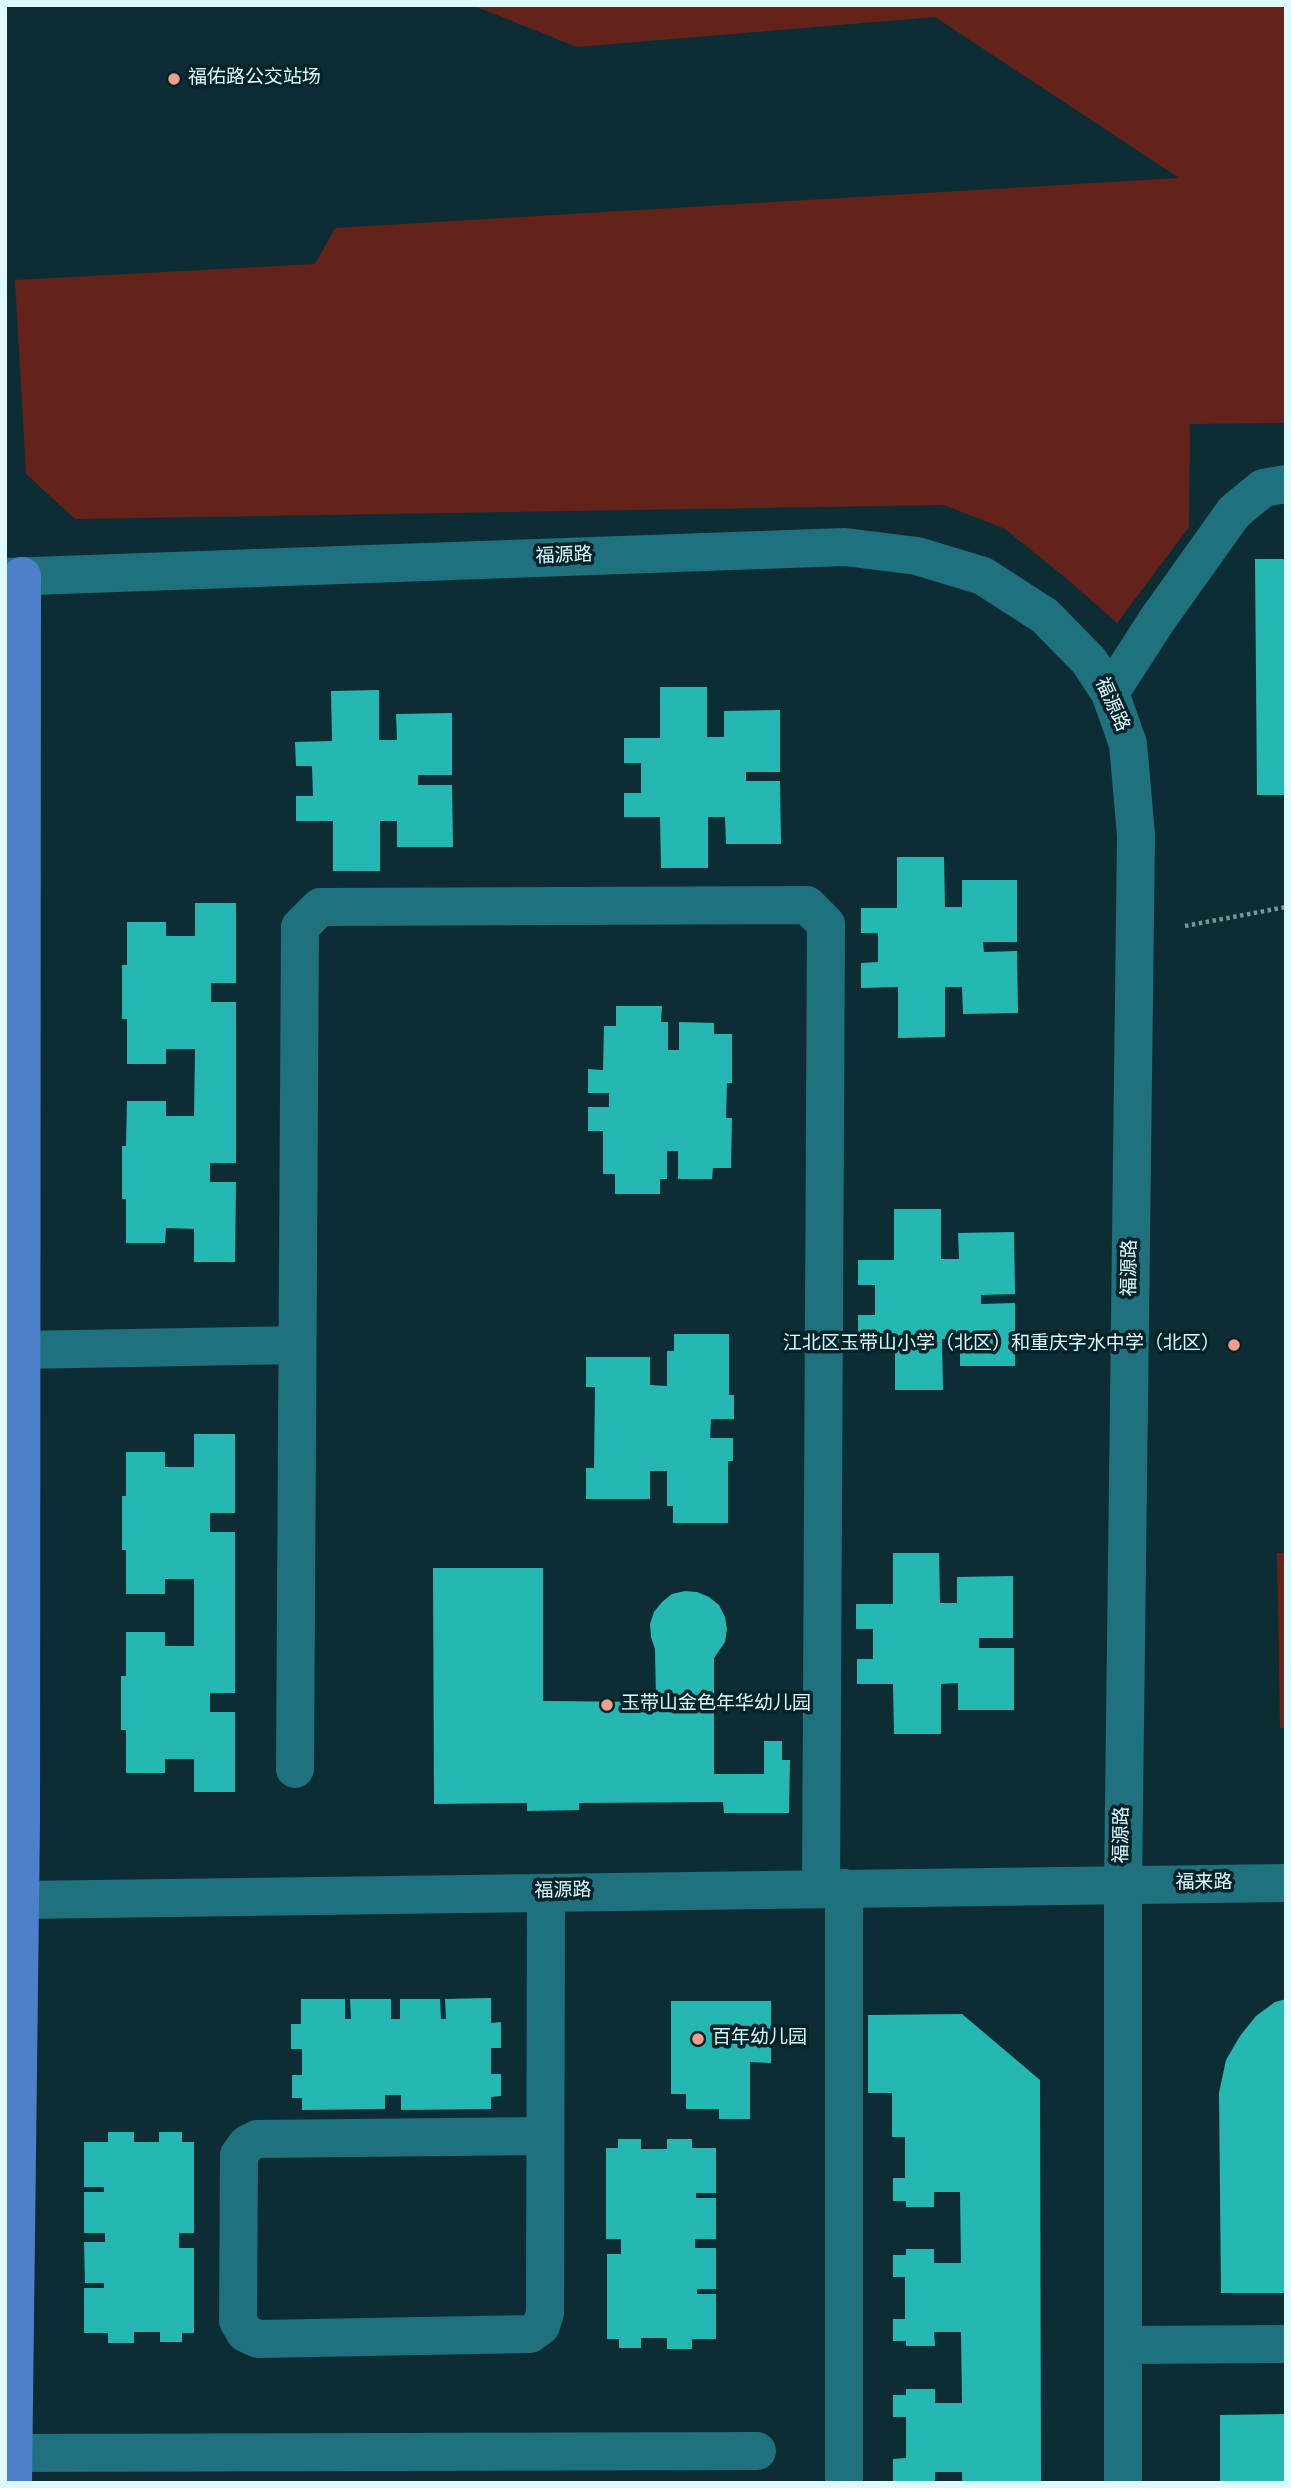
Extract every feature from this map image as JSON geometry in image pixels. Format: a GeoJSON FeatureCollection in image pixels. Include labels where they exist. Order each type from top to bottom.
{"type":"FeatureCollection","features":[{"type":"Feature","properties":{"kind":"main road"},"geometry":{"type":"LineString","coordinates":[[14,576],[21,1350],[21,1823],[13,1904],[14,2468]]}},
{"type":"Feature","properties":{"kind":"street"},"geometry":{"type":"LineString","coordinates":[[1110,693],[1157,620],[1234,512],[1264,488],[1286,484]]}},
{"type":"Feature","properties":{"kind":"street","name":"福源路"},"geometry":{"type":"LineString","coordinates":[[13,1904],[90,1899],[1123,1884],[1136,835],[1128,744],[1110,693],[1089,661],[1045,616],[983,576],[917,556],[845,547],[14,576]]}},
{"type":"Feature","properties":{"kind":"street"},"geometry":{"type":"LineString","coordinates":[[295,1769],[300,927],[320,907],[807,905],[826,924],[833,1888],[844,2483]]}},
{"type":"Feature","properties":{"kind":"street"},"geometry":{"type":"LineString","coordinates":[[21,1350],[297,1345]]}},
{"type":"Feature","properties":{"kind":"street"},"geometry":{"type":"LineString","coordinates":[[5,1865],[21,1823]]}},
{"type":"Feature","properties":{"kind":"street"},"geometry":{"type":"LineString","coordinates":[[21,1823],[35,1858],[47,1875],[62,1888],[90,1899]]}},
{"type":"Feature","properties":{"kind":"street","name":"福来路"},"geometry":{"type":"LineString","coordinates":[[1123,1884],[1286,1883]]}},
{"type":"Feature","properties":{"kind":"street"},"geometry":{"type":"LineString","coordinates":[[1123,1884],[1123,2483]]}},
{"type":"Feature","properties":{"kind":"street"},"geometry":{"type":"LineString","coordinates":[[545,2136],[257,2138],[247,2144],[239,2155],[237,2321],[245,2333],[258,2339],[530,2334],[541,2326],[545,2313],[546,1892]]}},
{"type":"Feature","properties":{"kind":"street"},"geometry":{"type":"LineString","coordinates":[[1123,2345],[1286,2344]]}},
{"type":"Feature","properties":{"kind":"street"},"geometry":{"type":"LineString","coordinates":[[14,2468],[757,2451]]}},
{"type":"Feature","properties":{"kind":"path"},"geometry":{"type":"LineString","coordinates":[[1185,926],[1286,907]]}},
{"type":"Feature","properties":{"kind":"shaded area"},"geometry":{"type":"Polygon","coordinates":[[[472,5],[1286,5],[1286,423],[1190,424],[1189,527],[1117,623],[1005,529],[944,505],[75,519],[26,474],[15,280],[315,264],[335,228],[1179,178],[935,17],[577,47],[472,5]]]}},
{"type":"Feature","properties":{"kind":"shaded area"},"geometry":{"type":"Polygon","coordinates":[[[1277,1553],[1286,1553],[1286,1728],[1280,1728],[1277,1553]]]}},
{"type":"Feature","properties":{"kind":"building"},"geometry":{"type":"Polygon","coordinates":[[[1255,559],[1286,559],[1286,795],[1257,795],[1255,559]]]}},
{"type":"Feature","properties":{"kind":"building"},"geometry":{"type":"Polygon","coordinates":[[[660,687],[707,687],[707,737],[724,737],[724,711],[780,710],[780,772],[746,772],[746,781],[780,781],[781,844],[726,844],[725,817],[708,817],[708,868],[661,868],[660,817],[624,817],[624,793],[641,793],[641,763],[624,763],[624,738],[660,738],[660,687]]]}},
{"type":"Feature","properties":{"kind":"building"},"geometry":{"type":"Polygon","coordinates":[[[379,690],[379,740],[397,740],[396,714],[452,713],[452,775],[418,775],[418,785],[452,785],[453,847],[397,847],[397,821],[380,821],[380,871],[333,871],[333,821],[296,821],[296,796],[313,796],[312,766],[296,766],[295,742],[332,741],[331,691],[379,690]]]}},
{"type":"Feature","properties":{"kind":"building"},"geometry":{"type":"Polygon","coordinates":[[[897,857],[944,857],[945,907],[962,907],[962,880],[1017,880],[1017,942],[983,942],[984,952],[1017,951],[1018,1013],[963,1014],[962,987],[945,987],[945,1037],[898,1038],[898,987],[861,988],[861,963],[878,962],[878,933],[861,933],[861,908],[897,908],[897,857]]]}},
{"type":"Feature","properties":{"kind":"building"},"geometry":{"type":"Polygon","coordinates":[[[195,903],[236,903],[236,983],[211,983],[211,1002],[236,1002],[236,1163],[210,1163],[210,1182],[236,1182],[235,1262],[194,1262],[194,1229],[166,1228],[165,1243],[126,1243],[126,1199],[122,1199],[122,1146],[126,1146],[127,1101],[166,1101],[166,1116],[194,1116],[195,1049],[166,1049],[166,1064],[127,1064],[127,1019],[122,1019],[122,965],[127,965],[127,922],[166,922],[166,936],[195,936],[195,903]]]}},
{"type":"Feature","properties":{"kind":"building"},"geometry":{"type":"Polygon","coordinates":[[[616,1006],[662,1006],[661,1022],[668,1022],[668,1050],[679,1050],[679,1022],[714,1023],[714,1034],[732,1034],[732,1083],[727,1083],[726,1118],[732,1118],[731,1168],[713,1168],[712,1179],[678,1179],[678,1151],[667,1151],[667,1179],[660,1179],[660,1194],[615,1194],[615,1174],[603,1174],[603,1131],[588,1131],[588,1107],[609,1107],[609,1093],[588,1093],[588,1069],[603,1070],[604,1026],[616,1026],[616,1006]]]}},
{"type":"Feature","properties":{"kind":"building"},"geometry":{"type":"Polygon","coordinates":[[[894,1209],[941,1209],[941,1259],[959,1259],[958,1233],[1014,1232],[1015,1294],[981,1295],[981,1304],[1015,1303],[1015,1366],[960,1366],[960,1339],[942,1339],[943,1390],[895,1390],[895,1339],[858,1340],[858,1315],[875,1315],[875,1285],[858,1285],[858,1260],[894,1260],[894,1209]]]}},
{"type":"Feature","properties":{"kind":"building"},"geometry":{"type":"Polygon","coordinates":[[[674,1334],[729,1334],[729,1395],[734,1395],[734,1419],[711,1419],[710,1438],[733,1438],[733,1461],[728,1461],[728,1523],[673,1523],[673,1506],[667,1506],[667,1471],[650,1471],[650,1499],[586,1499],[586,1468],[594,1468],[595,1387],[586,1387],[586,1357],[650,1357],[650,1385],[667,1386],[667,1351],[674,1351],[674,1334]]]}},
{"type":"Feature","properties":{"kind":"building"},"geometry":{"type":"Polygon","coordinates":[[[194,1434],[235,1434],[235,1513],[210,1513],[210,1532],[235,1532],[235,1693],[210,1693],[210,1712],[235,1712],[235,1792],[194,1792],[194,1759],[165,1759],[165,1773],[126,1773],[126,1730],[121,1730],[121,1676],[126,1676],[126,1632],[165,1632],[165,1646],[194,1646],[194,1579],[165,1579],[165,1594],[126,1594],[126,1550],[122,1550],[122,1496],[126,1496],[126,1452],[165,1452],[165,1467],[194,1467],[194,1434]]]}},
{"type":"Feature","properties":{"kind":"building"},"geometry":{"type":"Polygon","coordinates":[[[893,1553],[939,1553],[940,1603],[957,1603],[957,1577],[1013,1576],[1013,1638],[979,1638],[979,1648],[1014,1648],[1014,1710],[958,1710],[958,1683],[941,1684],[941,1734],[894,1734],[893,1684],[857,1684],[857,1659],[873,1659],[873,1629],[856,1629],[856,1604],[893,1604],[893,1553]]]}},
{"type":"Feature","properties":{"kind":"building"},"geometry":{"type":"Polygon","coordinates":[[[433,1568],[543,1568],[543,1701],[656,1702],[655,1649],[650,1624],[654,1612],[672,1594],[685,1591],[709,1597],[719,1605],[727,1629],[725,1642],[714,1658],[714,1774],[764,1774],[764,1741],[782,1741],[782,1760],[790,1760],[789,1813],[724,1813],[723,1802],[579,1803],[579,1810],[527,1811],[527,1803],[434,1804],[433,1568]]]}},
{"type":"Feature","properties":{"kind":"building"},"geometry":{"type":"Polygon","coordinates":[[[491,1998],[491,2023],[501,2022],[501,2048],[491,2048],[491,2074],[501,2074],[501,2096],[491,2097],[491,2109],[401,2110],[401,2095],[385,2095],[385,2109],[302,2110],[302,2098],[292,2098],[292,2075],[302,2075],[302,2049],[291,2049],[291,2024],[301,2024],[301,1999],[345,1999],[345,2019],[351,2019],[350,1999],[391,1999],[391,2019],[400,2019],[400,1999],[440,1999],[441,2019],[446,2019],[445,1999],[491,1998]]]}},
{"type":"Feature","properties":{"kind":"building"},"geometry":{"type":"Polygon","coordinates":[[[1286,1999],[1286,2293],[1221,2293],[1219,2093],[1226,2060],[1256,2016],[1275,2002],[1286,1999]]]}},
{"type":"Feature","properties":{"kind":"building"},"geometry":{"type":"Polygon","coordinates":[[[671,2001],[771,2001],[771,2063],[750,2062],[750,2119],[719,2119],[719,2109],[686,2109],[686,2094],[671,2094],[671,2001]]]}},
{"type":"Feature","properties":{"kind":"building"},"geometry":{"type":"Polygon","coordinates":[[[962,2014],[1040,2080],[1041,2483],[962,2483],[962,2472],[935,2472],[935,2483],[893,2481],[893,2459],[906,2458],[906,2417],[893,2417],[893,2395],[906,2395],[906,2389],[935,2389],[935,2403],[962,2403],[961,2332],[934,2332],[935,2346],[906,2346],[906,2341],[893,2341],[893,2319],[905,2319],[905,2277],[893,2277],[893,2255],[906,2255],[906,2249],[934,2249],[934,2263],[961,2263],[960,2192],[934,2192],[934,2207],[906,2207],[906,2201],[893,2201],[893,2178],[905,2178],[905,2137],[892,2137],[892,2093],[868,2093],[868,2015],[962,2014]]]}},
{"type":"Feature","properties":{"kind":"building"},"geometry":{"type":"Polygon","coordinates":[[[108,2132],[134,2132],[134,2142],[159,2142],[159,2132],[182,2132],[182,2142],[194,2142],[194,2233],[179,2233],[179,2248],[194,2248],[194,2333],[182,2333],[182,2342],[160,2342],[160,2332],[134,2332],[134,2343],[108,2343],[108,2333],[84,2333],[84,2288],[104,2288],[104,2283],[85,2283],[84,2242],[105,2242],[105,2233],[84,2233],[84,2192],[104,2192],[104,2187],[84,2187],[84,2142],[108,2142],[108,2132]]]}},
{"type":"Feature","properties":{"kind":"building"},"geometry":{"type":"Polygon","coordinates":[[[618,2139],[641,2139],[641,2149],[667,2149],[667,2139],[692,2139],[692,2148],[716,2148],[716,2193],[696,2193],[696,2198],[716,2198],[716,2239],[695,2239],[695,2248],[716,2248],[716,2289],[697,2289],[697,2294],[716,2294],[716,2339],[692,2339],[692,2349],[667,2349],[667,2338],[641,2338],[641,2348],[619,2348],[619,2339],[607,2339],[607,2254],[621,2254],[621,2239],[606,2239],[606,2148],[618,2148],[618,2139]]]}},
{"type":"Feature","properties":{"kind":"building"},"geometry":{"type":"Polygon","coordinates":[[[1286,2414],[1286,2483],[1220,2483],[1220,2415],[1286,2414]]]}},
{"type":"Feature","properties":{"kind":"place","name":"福佑路公交站场"},"geometry":{"type":"Point","coordinates":[174,79]}},
{"type":"Feature","properties":{"kind":"place","name":"江北区玉带山小学（北区）和重庆字水中学（北区）"},"geometry":{"type":"Point","coordinates":[1234,1345]}},
{"type":"Feature","properties":{"kind":"place","name":"玉带山金色年华幼儿园"},"geometry":{"type":"Point","coordinates":[607,1705]}},
{"type":"Feature","properties":{"kind":"place","name":"百年幼儿园"},"geometry":{"type":"Point","coordinates":[698,2039]}}]}
